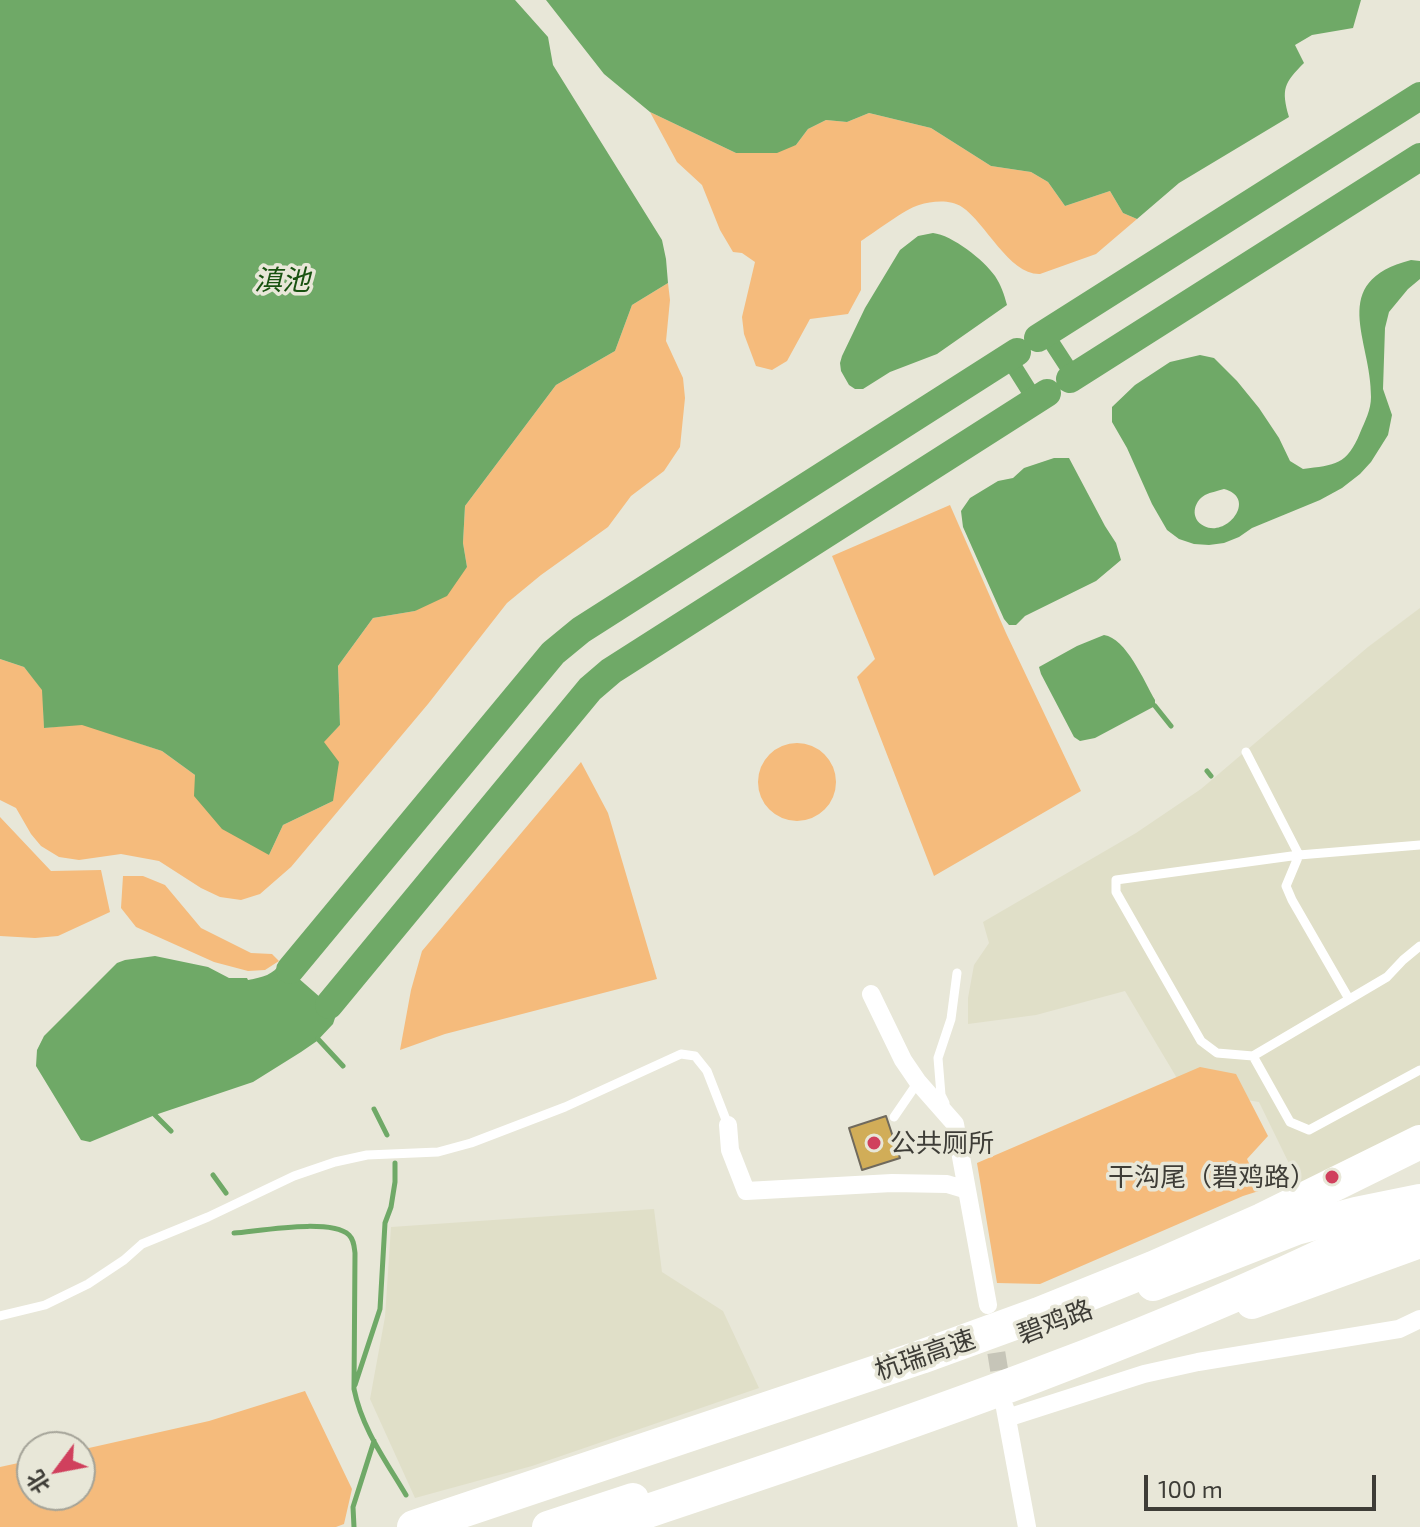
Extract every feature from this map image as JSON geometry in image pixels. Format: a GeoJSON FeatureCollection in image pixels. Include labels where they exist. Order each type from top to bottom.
{"type":"FeatureCollection","features":[{"type":"Feature","properties":{"kind":"highway"},"geometry":{"type":"LineString","coordinates":[[1262,1220],[1420,1131]]}},
{"type":"Feature","properties":{"kind":"highway","name":"杭瑞高速"},"geometry":{"type":"LineString","coordinates":[[414,1527],[950,1346],[1096,1291],[1262,1220],[1420,1142]]}},
{"type":"Feature","properties":{"kind":"highway","name":"碧鸡路"},"geometry":{"type":"LineString","coordinates":[[464,1527],[996,1345],[1296,1229],[1420,1200]]}},
{"type":"Feature","properties":{"kind":"highway"},"geometry":{"type":"LineString","coordinates":[[600,1527],[869,1437],[1064,1365],[1284,1273],[1420,1208]]}},
{"type":"Feature","properties":{"kind":"highway","name":"碧鸡路"},"geometry":{"type":"LineString","coordinates":[[548,1527],[1001,1378],[1205,1320],[1420,1242]]}},
{"type":"Feature","properties":{"kind":"street"},"geometry":{"type":"LineString","coordinates":[[871,994],[903,1060],[955,1124],[988,1305]]}},
{"type":"Feature","properties":{"kind":"street"},"geometry":{"type":"LineString","coordinates":[[728,1125],[730,1150],[746,1191],[892,1183],[947,1184],[967,1190]]}},
{"type":"Feature","properties":{"kind":"street"},"geometry":{"type":"LineString","coordinates":[[1007,1418],[1144,1374],[1198,1362],[1399,1329],[1420,1319]]}},
{"type":"Feature","properties":{"kind":"street"},"geometry":{"type":"LineString","coordinates":[[1003,1394],[1027,1527]]}},
{"type":"Feature","properties":{"kind":"lane"},"geometry":{"type":"LineString","coordinates":[[1246,752],[1299,855],[1286,886],[1349,999]]}},
{"type":"Feature","properties":{"kind":"lane"},"geometry":{"type":"LineString","coordinates":[[1420,845],[1299,855],[1116,880],[1116,892],[1201,1041],[1217,1053],[1253,1056],[1387,977],[1420,946]]}},
{"type":"Feature","properties":{"kind":"lane"},"geometry":{"type":"LineString","coordinates":[[955,1124],[941,1095],[938,1058],[951,1019],[957,973]]}},
{"type":"Feature","properties":{"kind":"lane"},"geometry":{"type":"LineString","coordinates":[[0,1316],[45,1305],[88,1284],[142,1244],[294,1176],[367,1155],[438,1152],[471,1143],[565,1107],[681,1054],[695,1056],[707,1071],[728,1125]]}},
{"type":"Feature","properties":{"kind":"lane"},"geometry":{"type":"LineString","coordinates":[[1253,1056],[1290,1122],[1309,1130],[1420,1070]]}},
{"type":"Feature","properties":{"kind":"lane"},"geometry":{"type":"LineString","coordinates":[[894,1117],[918,1082]]}},
{"type":"Feature","properties":{"kind":"shaded area"},"geometry":{"type":"Polygon","coordinates":[[[650,112],[736,153],[796,145],[808,129],[826,120],[847,122],[869,113],[931,128],[991,166],[1031,172],[1048,182],[1065,206],[1110,191],[1123,213],[1137,219],[1096,254],[1040,274],[1018,266],[957,204],[935,202],[913,207],[861,241],[861,290],[848,314],[810,319],[787,361],[772,370],[756,366],[744,334],[742,317],[755,262],[742,253],[733,252],[720,230],[702,185],[677,162],[650,112]]]}},
{"type":"Feature","properties":{"kind":"shaded area"},"geometry":{"type":"Polygon","coordinates":[[[668,283],[670,300],[666,341],[683,378],[685,398],[680,447],[664,471],[631,496],[608,527],[507,603],[428,704],[291,867],[260,894],[241,900],[220,897],[159,861],[121,854],[79,860],[59,857],[41,846],[16,808],[0,800],[0,659],[24,667],[43,690],[44,728],[82,724],[162,751],[195,775],[269,855],[283,825],[333,801],[323,742],[340,725],[338,666],[373,618],[415,611],[467,567],[463,543],[465,506],[556,385],[615,351],[632,305],[668,283]]]}},
{"type":"Feature","properties":{"kind":"shaded area"},"geometry":{"type":"Polygon","coordinates":[[[950,505],[1081,791],[934,876],[857,677],[875,659],[832,556],[950,505]]]}},
{"type":"Feature","properties":{"kind":"shaded area"},"geometry":{"type":"Polygon","coordinates":[[[1420,608],[1420,1154],[1301,1188],[1259,1102],[1184,1090],[1125,991],[1036,1015],[968,1024],[968,998],[974,965],[989,943],[983,922],[1136,833],[1201,789],[1368,647],[1420,608]]]}},
{"type":"Feature","properties":{"kind":"shaded area"},"geometry":{"type":"Polygon","coordinates":[[[789,743],[805,743],[819,749],[830,760],[836,782],[830,804],[819,815],[805,821],[789,821],[775,815],[764,804],[758,790],[758,774],[764,760],[775,749],[789,743]]]}},
{"type":"Feature","properties":{"kind":"shaded area"},"geometry":{"type":"Polygon","coordinates":[[[581,762],[608,813],[657,979],[445,1034],[400,1050],[422,951],[581,762]]]}},
{"type":"Feature","properties":{"kind":"shaded area"},"geometry":{"type":"Polygon","coordinates":[[[0,817],[51,871],[101,870],[110,912],[58,936],[0,936],[0,817]]]}},
{"type":"Feature","properties":{"kind":"shaded area"},"geometry":{"type":"Polygon","coordinates":[[[123,876],[143,876],[165,885],[201,928],[251,953],[272,954],[279,961],[265,970],[248,971],[214,962],[136,927],[121,908],[123,876]]]}},
{"type":"Feature","properties":{"kind":"shaded area"},"geometry":{"type":"Polygon","coordinates":[[[1200,1067],[1236,1074],[1268,1136],[1247,1159],[1262,1190],[1040,1284],[997,1283],[977,1163],[1200,1067]]]}},
{"type":"Feature","properties":{"kind":"shaded area"},"geometry":{"type":"Polygon","coordinates":[[[654,1209],[662,1272],[723,1311],[759,1388],[532,1466],[415,1498],[370,1399],[385,1317],[391,1227],[654,1209]]]}},
{"type":"Feature","properties":{"kind":"shaded area"},"geometry":{"type":"Polygon","coordinates":[[[305,1391],[352,1489],[344,1524],[336,1527],[0,1527],[0,1467],[16,1464],[16,1511],[96,1511],[96,1446],[209,1421],[305,1391]]]}},
{"type":"Feature","properties":{"kind":"water","name":"滇池"},"geometry":{"type":"Polygon","coordinates":[[[0,0],[515,0],[548,37],[553,65],[662,240],[668,283],[632,305],[615,351],[556,385],[465,506],[463,543],[467,567],[447,596],[415,611],[373,618],[338,666],[340,725],[324,742],[339,762],[333,801],[283,825],[269,855],[222,829],[194,796],[195,775],[162,751],[82,725],[44,728],[42,690],[24,667],[0,659],[0,0]]]}},
{"type":"Feature","properties":{"kind":"water"},"geometry":{"type":"Polygon","coordinates":[[[546,0],[1361,0],[1353,28],[1312,35],[1295,45],[1304,63],[1286,87],[1289,117],[1179,183],[1137,219],[1123,213],[1110,191],[1065,206],[1048,182],[1031,172],[991,166],[931,128],[869,113],[847,122],[826,120],[808,129],[796,145],[777,153],[736,153],[650,112],[604,74],[546,0]]]}},
{"type":"Feature","properties":{"kind":"water"},"geometry":{"type":"Polygon","coordinates":[[[933,233],[958,243],[983,263],[997,279],[1007,305],[937,354],[890,372],[863,389],[855,389],[849,385],[840,363],[865,308],[900,250],[918,236],[933,233]]]}},
{"type":"Feature","properties":{"kind":"water"},"geometry":{"type":"Polygon","coordinates":[[[1411,260],[1420,261],[1420,279],[1389,312],[1385,328],[1383,389],[1392,415],[1388,435],[1371,462],[1342,488],[1224,543],[1194,544],[1179,539],[1167,530],[1112,422],[1112,407],[1135,385],[1170,362],[1200,355],[1214,358],[1259,408],[1290,461],[1303,469],[1339,462],[1355,444],[1370,406],[1370,376],[1362,334],[1361,298],[1369,283],[1385,270],[1411,260]],[[1224,489],[1201,498],[1195,510],[1200,523],[1213,528],[1229,522],[1239,508],[1234,494],[1224,489]]]}},
{"type":"Feature","properties":{"kind":"water"},"geometry":{"type":"Polygon","coordinates":[[[1054,458],[1069,458],[1116,543],[1121,560],[1096,581],[1025,616],[1016,625],[1009,625],[963,527],[961,511],[970,498],[998,481],[1013,478],[1024,468],[1054,458]]]}},
{"type":"Feature","properties":{"kind":"water"},"geometry":{"type":"Polygon","coordinates":[[[1104,635],[1127,652],[1155,700],[1155,706],[1095,738],[1080,741],[1074,737],[1039,667],[1104,635]]]}},
{"type":"Feature","properties":{"kind":"water"},"geometry":{"type":"Polygon","coordinates":[[[155,956],[208,967],[229,978],[248,980],[267,975],[281,963],[337,1012],[333,1024],[317,1041],[253,1082],[155,1115],[90,1142],[81,1140],[36,1066],[37,1050],[44,1036],[117,963],[155,956]]]}},
{"type":"Feature","properties":{"kind":"building","name":"公共厕所"},"geometry":{"type":"Polygon","coordinates":[[[886,1116],[900,1158],[862,1170],[849,1128],[886,1116]]]}},
{"type":"Feature","properties":{"kind":"waterway"},"geometry":{"type":"LineString","coordinates":[[1038,338],[1420,96]]}},
{"type":"Feature","properties":{"kind":"waterway"},"geometry":{"type":"LineString","coordinates":[[1070,379],[1420,157]]}},
{"type":"Feature","properties":{"kind":"waterway"},"geometry":{"type":"LineString","coordinates":[[1046,334],[1074,377]]}},
{"type":"Feature","properties":{"kind":"waterway"},"geometry":{"type":"LineString","coordinates":[[290,970],[553,653],[581,630],[1017,352]]}},
{"type":"Feature","properties":{"kind":"waterway"},"geometry":{"type":"LineString","coordinates":[[1008,357],[1035,400]]}},
{"type":"Feature","properties":{"kind":"waterway"},"geometry":{"type":"LineString","coordinates":[[329,1005],[590,689],[611,671],[1047,393]]}},
{"type":"Feature","properties":{"kind":"waterway"},"geometry":{"type":"LineString","coordinates":[[1155,706],[1171,726]]}},
{"type":"Feature","properties":{"kind":"waterway"},"geometry":{"type":"LineString","coordinates":[[1207,771],[1211,776]]}},
{"type":"Feature","properties":{"kind":"waterway"},"geometry":{"type":"LineString","coordinates":[[318,1039],[343,1066]]}},
{"type":"Feature","properties":{"kind":"waterway"},"geometry":{"type":"LineString","coordinates":[[374,1109],[387,1135]]}},
{"type":"Feature","properties":{"kind":"waterway"},"geometry":{"type":"LineString","coordinates":[[155,1115],[171,1131]]}},
{"type":"Feature","properties":{"kind":"waterway"},"geometry":{"type":"LineString","coordinates":[[355,1385],[380,1309],[385,1223],[391,1207],[395,1163]]}},
{"type":"Feature","properties":{"kind":"waterway"},"geometry":{"type":"LineString","coordinates":[[213,1175],[226,1193]]}},
{"type":"Feature","properties":{"kind":"waterway"},"geometry":{"type":"LineString","coordinates":[[234,1233],[311,1226],[340,1230],[351,1237],[355,1253],[354,1389],[369,1431],[406,1495]]}},
{"type":"Feature","properties":{"kind":"waterway"},"geometry":{"type":"LineString","coordinates":[[354,1527],[353,1507],[374,1441]]}},
{"type":"Feature","properties":{"kind":"tunnel"},"geometry":{"type":"LineString","coordinates":[[992,1326],[1003,1394]]}},
{"type":"Feature","properties":{"kind":"place","name":"公共厕所"},"geometry":{"type":"Point","coordinates":[874,1143]}},
{"type":"Feature","properties":{"kind":"place","name":"干沟尾（碧鸡路）"},"geometry":{"type":"Point","coordinates":[1332,1177]}}]}
